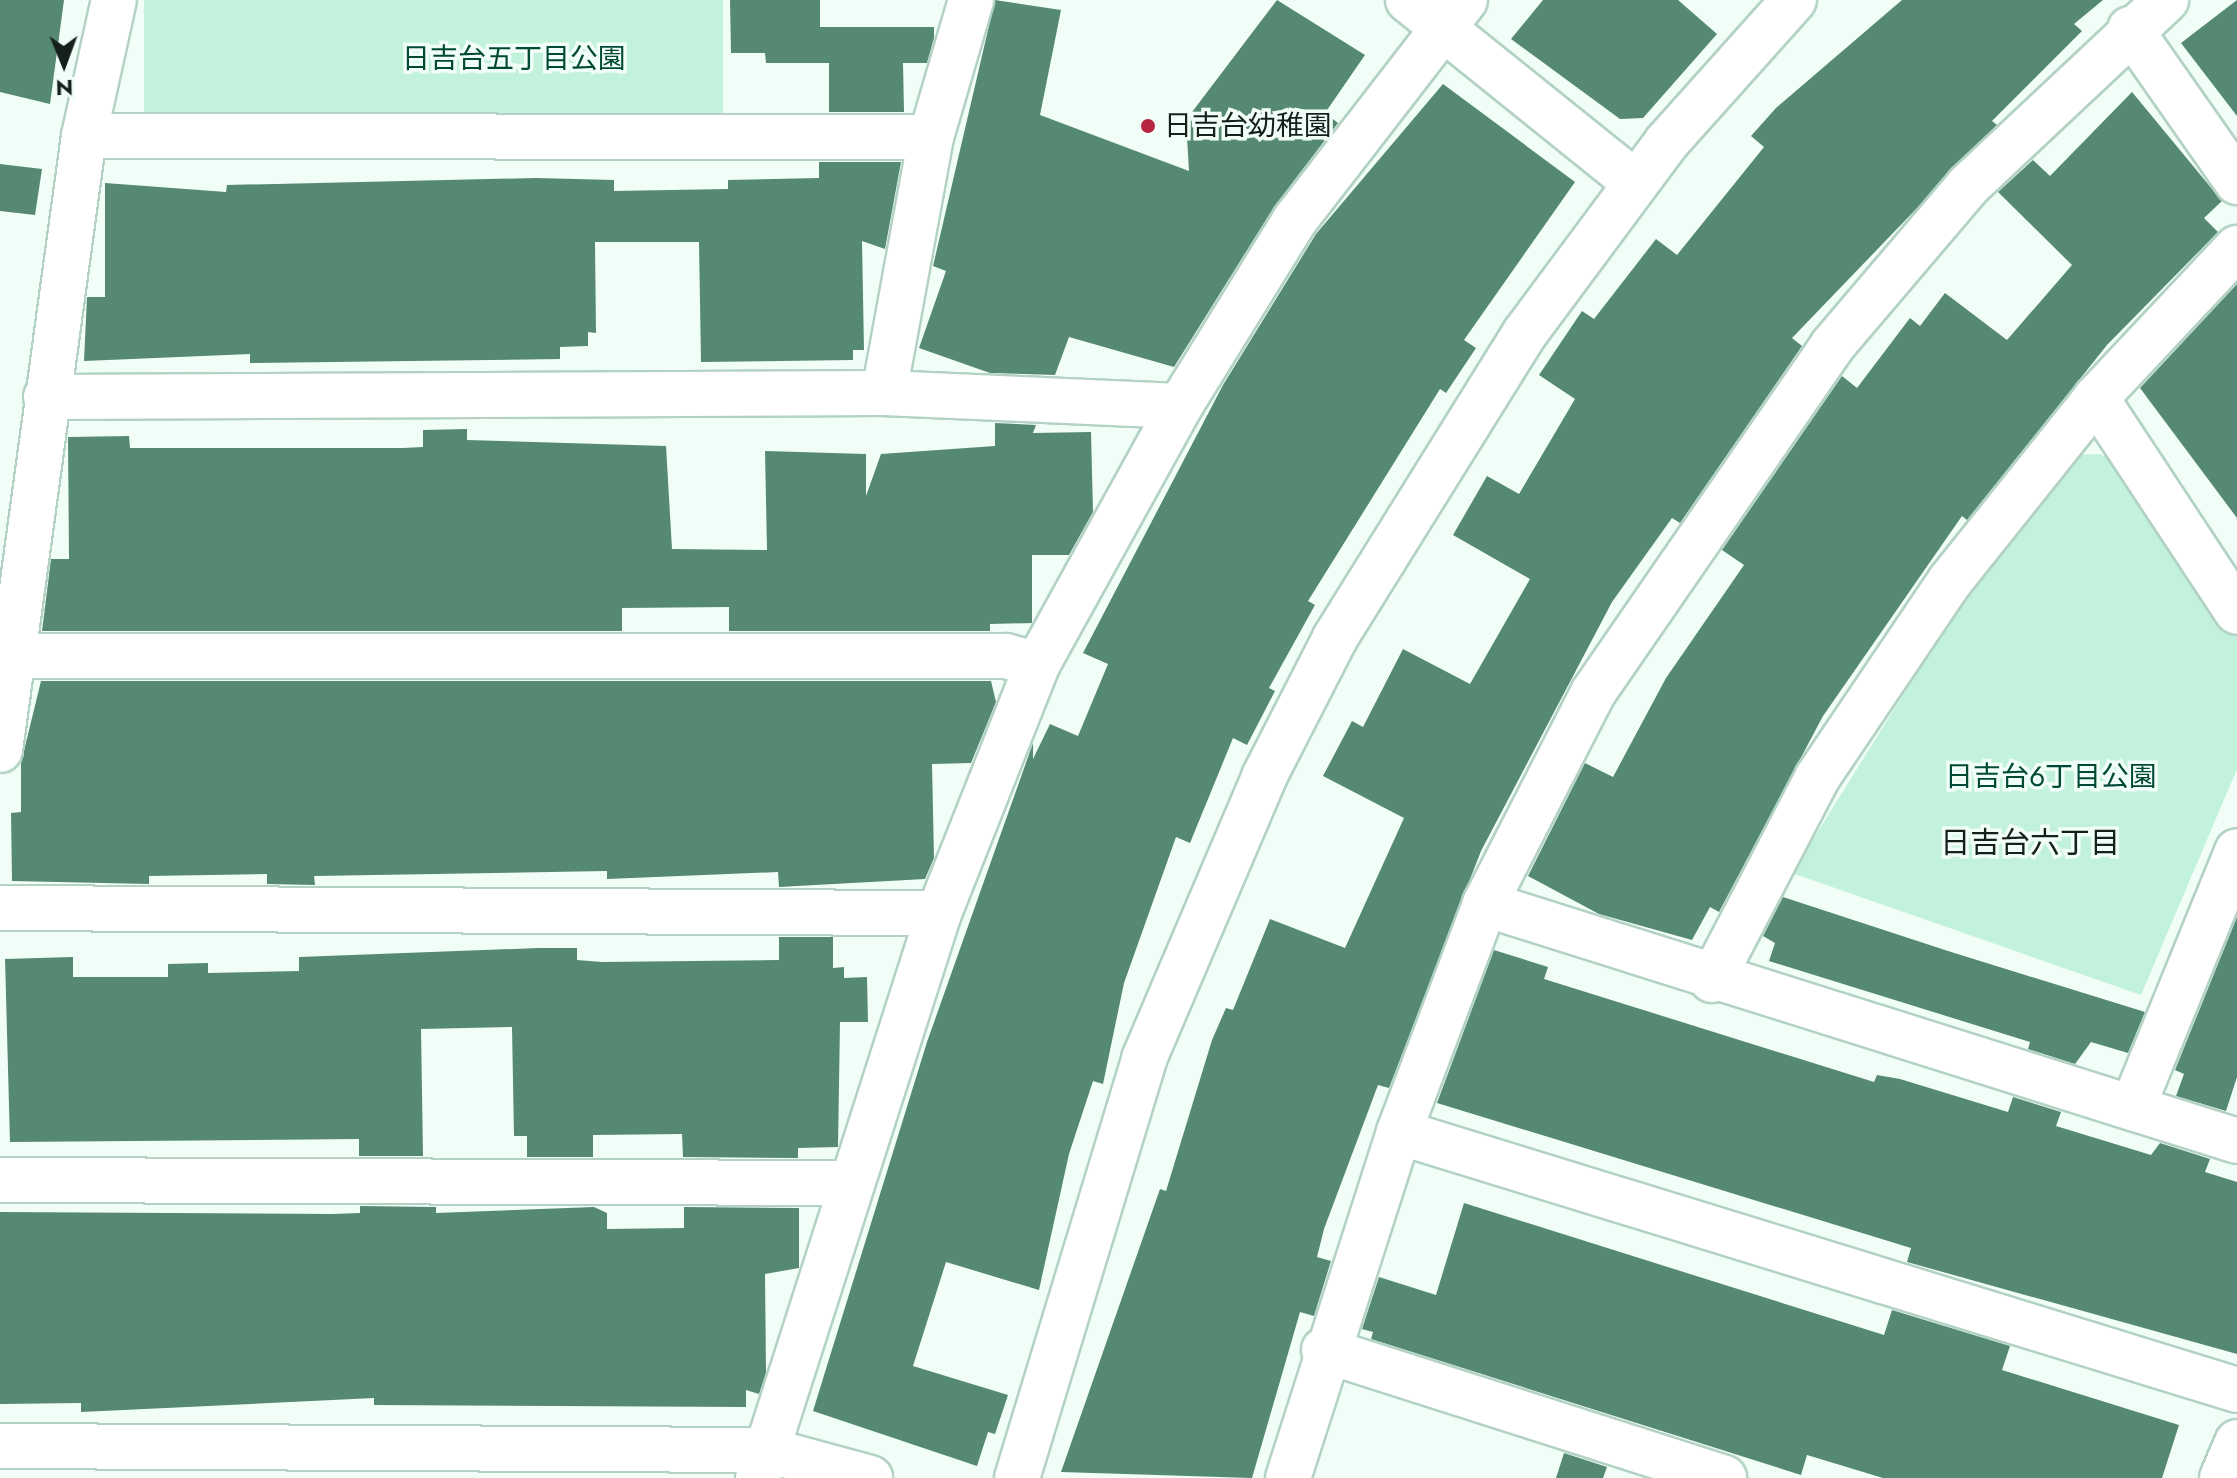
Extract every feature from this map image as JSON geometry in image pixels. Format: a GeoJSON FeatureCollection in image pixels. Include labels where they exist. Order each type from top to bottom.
{"type":"FeatureCollection","features":[{"type":"Feature","properties":{"kind":"street"},"geometry":{"type":"LineString","coordinates":[[0,750],[8,656],[84,136],[114,0]]}},
{"type":"Feature","properties":{"kind":"street"},"geometry":{"type":"LineString","coordinates":[[884,393],[931,137],[971,0]]}},
{"type":"Feature","properties":{"kind":"street"},"geometry":{"type":"LineString","coordinates":[[1017,1478],[1144,1059],[1264,777],[1335,638],[1517,346],[1636,183],[1794,0]]}},
{"type":"Feature","properties":{"kind":"street"},"geometry":{"type":"LineString","coordinates":[[1288,1478],[1324,1350],[1399,1132],[1485,904],[1593,693],[1832,346],[1968,186],[2130,29],[2166,0]]}},
{"type":"Feature","properties":{"kind":"street"},"geometry":{"type":"LineString","coordinates":[[762,1464],[849,1183],[939,913],[1037,665],[1180,406],[1295,220],[1438,8],[1636,183]]}},
{"type":"Feature","properties":{"kind":"street"},"geometry":{"type":"LineString","coordinates":[[2130,29],[2237,182]]}},
{"type":"Feature","properties":{"kind":"street"},"geometry":{"type":"LineString","coordinates":[[84,136],[931,137]]}},
{"type":"Feature","properties":{"kind":"street"},"geometry":{"type":"LineString","coordinates":[[1712,980],[1817,778],[1950,581],[2096,398],[2237,248]]}},
{"type":"Feature","properties":{"kind":"street"},"geometry":{"type":"LineString","coordinates":[[46,397],[884,393],[1180,406]]}},
{"type":"Feature","properties":{"kind":"street"},"geometry":{"type":"LineString","coordinates":[[2096,398],[2237,612]]}},
{"type":"Feature","properties":{"kind":"street"},"geometry":{"type":"LineString","coordinates":[[8,656],[1006,656],[1037,665]]}},
{"type":"Feature","properties":{"kind":"street"},"geometry":{"type":"LineString","coordinates":[[2134,1104],[2237,851]]}},
{"type":"Feature","properties":{"kind":"street"},"geometry":{"type":"LineString","coordinates":[[1485,904],[1712,980],[2134,1104],[2237,1141]]}},
{"type":"Feature","properties":{"kind":"street"},"geometry":{"type":"LineString","coordinates":[[0,908],[939,913]]}},
{"type":"Feature","properties":{"kind":"street"},"geometry":{"type":"LineString","coordinates":[[1399,1132],[2237,1390]]}},
{"type":"Feature","properties":{"kind":"street"},"geometry":{"type":"LineString","coordinates":[[0,1180],[849,1183]]}},
{"type":"Feature","properties":{"kind":"street"},"geometry":{"type":"LineString","coordinates":[[1324,1350],[1724,1478]]}},
{"type":"Feature","properties":{"kind":"street"},"geometry":{"type":"LineString","coordinates":[[2222,1478],[2237,1442]]}},
{"type":"Feature","properties":{"kind":"street"},"geometry":{"type":"LineString","coordinates":[[0,1446],[762,1464],[870,1478]]}},
{"type":"Feature","properties":{"kind":"green space","name":"日吉台五丁目公園"},"geometry":{"type":"Polygon","coordinates":[[[144,0],[723,0],[723,124],[144,124],[144,0]]]}},
{"type":"Feature","properties":{"kind":"green space","name":"日吉台６丁目公園"},"geometry":{"type":"Polygon","coordinates":[[[2099,454],[2114,460],[2237,635],[2237,769],[2141,995],[1792,873],[1946,626],[2079,455],[2099,454]]]}},
{"type":"Feature","properties":{"kind":"building"},"geometry":{"type":"Polygon","coordinates":[[[0,0],[64,0],[50,104],[0,92],[0,0]]]}},
{"type":"Feature","properties":{"kind":"building"},"geometry":{"type":"Polygon","coordinates":[[[730,0],[820,0],[820,27],[934,27],[934,38],[927,63],[903,63],[904,112],[829,112],[829,63],[766,63],[765,53],[731,53],[730,0]]]}},
{"type":"Feature","properties":{"kind":"building","name":"日吉台幼稚園"},"geometry":{"type":"Polygon","coordinates":[[[995,0],[1061,10],[1040,115],[1189,171],[1186,120],[1277,0],[1365,55],[1325,113],[1338,123],[1274,207],[1174,367],[1069,337],[1055,375],[990,373],[919,348],[946,271],[933,266],[995,0]]]}},
{"type":"Feature","properties":{"kind":"building"},"geometry":{"type":"Polygon","coordinates":[[[1543,0],[1678,0],[1717,34],[1643,118],[1620,119],[1511,39],[1543,0]]]}},
{"type":"Feature","properties":{"kind":"building"},"geometry":{"type":"Polygon","coordinates":[[[1902,0],[2103,0],[2074,24],[2082,31],[1992,121],[1997,125],[1792,338],[1802,346],[1680,523],[1672,518],[1612,602],[1481,851],[1389,1088],[1378,1085],[1324,1229],[1317,1257],[1331,1261],[1314,1316],[1300,1312],[1252,1478],[1061,1472],[1160,1189],[1166,1191],[1212,1040],[1226,1008],[1233,1010],[1270,919],[1345,948],[1404,818],[1323,776],[1352,721],[1363,727],[1403,649],[1470,684],[1530,579],[1453,535],[1487,476],[1519,494],[1575,399],[1539,375],[1582,311],[1594,319],[1656,239],[1677,255],[1764,147],[1751,136],[1776,108],[1902,0]]]}},
{"type":"Feature","properties":{"kind":"building"},"geometry":{"type":"Polygon","coordinates":[[[2237,0],[2237,116],[2181,43],[2237,0]]]}},
{"type":"Feature","properties":{"kind":"building"},"geometry":{"type":"Polygon","coordinates":[[[1443,84],[1575,182],[1464,340],[1476,348],[1446,393],[1440,389],[1308,601],[1315,605],[1269,688],[1275,691],[1247,745],[1233,738],[1190,843],[1176,837],[1124,983],[1103,1084],[1093,1081],[1069,1154],[1039,1290],[946,1262],[913,1366],[1008,1395],[995,1434],[988,1432],[977,1466],[813,1411],[927,1042],[1033,743],[1033,759],[1050,724],[1078,736],[1108,664],[1083,653],[1223,385],[1316,234],[1443,84]]]}},
{"type":"Feature","properties":{"kind":"building"},"geometry":{"type":"Polygon","coordinates":[[[2132,92],[2222,201],[2204,218],[2218,232],[2107,345],[1967,520],[1962,516],[1823,716],[1719,912],[1710,907],[1692,940],[1599,914],[1528,876],[1585,763],[1613,777],[1666,678],[1744,565],[1722,550],[1842,376],[1857,388],[1910,318],[1920,326],[1945,293],[2007,340],[2072,265],[1998,192],[2033,160],[2050,176],[2132,92]]]}},
{"type":"Feature","properties":{"kind":"building"},"geometry":{"type":"Polygon","coordinates":[[[819,162],[901,162],[885,249],[862,241],[864,350],[853,350],[853,360],[701,362],[699,242],[595,242],[596,333],[588,332],[588,346],[560,347],[560,359],[250,363],[250,354],[84,361],[87,297],[105,297],[105,183],[226,192],[227,185],[536,178],[614,180],[614,191],[728,189],[728,180],[819,178],[819,162]]]}},
{"type":"Feature","properties":{"kind":"building"},"geometry":{"type":"Polygon","coordinates":[[[0,164],[42,169],[35,215],[0,211],[0,164]]]}},
{"type":"Feature","properties":{"kind":"building"},"geometry":{"type":"Polygon","coordinates":[[[2237,284],[2237,518],[2140,388],[2237,284]]]}},
{"type":"Feature","properties":{"kind":"building"},"geometry":{"type":"Polygon","coordinates":[[[995,423],[1036,425],[1033,433],[1091,432],[1093,512],[1069,555],[1032,555],[1032,623],[990,624],[990,631],[729,631],[729,607],[622,608],[622,631],[42,631],[51,559],[69,559],[68,437],[129,436],[130,448],[403,448],[423,447],[423,430],[467,429],[467,440],[666,446],[672,549],[767,550],[765,451],[866,454],[866,496],[881,454],[995,446],[995,423]]]}},
{"type":"Feature","properties":{"kind":"building"},"geometry":{"type":"Polygon","coordinates":[[[41,681],[991,681],[996,702],[971,763],[932,764],[934,858],[925,879],[779,887],[778,872],[607,879],[607,871],[314,876],[315,885],[267,884],[267,874],[149,876],[149,884],[12,881],[11,813],[21,812],[21,763],[41,681]]]}},
{"type":"Feature","properties":{"kind":"building"},"geometry":{"type":"Polygon","coordinates":[[[1783,897],[2145,1012],[2128,1053],[2091,1042],[2075,1064],[2028,1049],[2030,1042],[1769,961],[1775,943],[1763,936],[1783,897]]]}},
{"type":"Feature","properties":{"kind":"building"},"geometry":{"type":"Polygon","coordinates":[[[2237,917],[2237,1077],[2226,1111],[2176,1096],[2184,1074],[2175,1070],[2237,917]]]}},
{"type":"Feature","properties":{"kind":"building"},"geometry":{"type":"Polygon","coordinates":[[[779,937],[833,937],[833,968],[844,967],[844,978],[867,977],[868,1022],[840,1022],[838,1147],[798,1148],[798,1158],[683,1157],[682,1134],[593,1135],[593,1157],[527,1157],[527,1136],[514,1136],[512,1027],[421,1029],[423,1156],[359,1156],[359,1139],[10,1142],[5,959],[73,957],[73,977],[168,977],[168,964],[208,963],[208,973],[299,971],[299,957],[539,948],[577,948],[577,960],[602,962],[779,960],[779,937]]]}},
{"type":"Feature","properties":{"kind":"building"},"geometry":{"type":"Polygon","coordinates":[[[1494,950],[1548,967],[1544,979],[1874,1082],[1877,1075],[1900,1079],[2008,1112],[2013,1097],[2061,1112],[2056,1126],[2151,1155],[2160,1143],[2210,1159],[2205,1172],[2237,1182],[2237,1354],[1907,1262],[1911,1248],[1437,1103],[1494,950]]]}},
{"type":"Feature","properties":{"kind":"building"},"geometry":{"type":"Polygon","coordinates":[[[1464,1203],[1884,1335],[1892,1310],[2010,1346],[2002,1370],[2179,1425],[2162,1478],[1883,1478],[1807,1455],[1801,1475],[1371,1339],[1373,1332],[1362,1329],[1379,1277],[1436,1295],[1464,1203]]]}},
{"type":"Feature","properties":{"kind":"building"},"geometry":{"type":"Polygon","coordinates":[[[360,1206],[436,1207],[436,1213],[594,1207],[607,1213],[607,1229],[684,1228],[684,1207],[799,1208],[799,1268],[765,1274],[766,1373],[759,1394],[746,1390],[746,1407],[374,1405],[374,1398],[81,1412],[81,1403],[0,1404],[0,1212],[332,1214],[360,1213],[360,1206]]]}},
{"type":"Feature","properties":{"kind":"building"},"geometry":{"type":"Polygon","coordinates":[[[1564,1453],[1607,1467],[1603,1478],[1556,1478],[1564,1453]]]}},
{"type":"Feature","properties":{"kind":"place","name":"日吉台幼稚園"},"geometry":{"type":"Point","coordinates":[1148,126]}},
{"type":"Feature","properties":{"kind":"district","name":"日吉台六丁目"},"geometry":{"type":"Point","coordinates":[2030,843]}}]}
